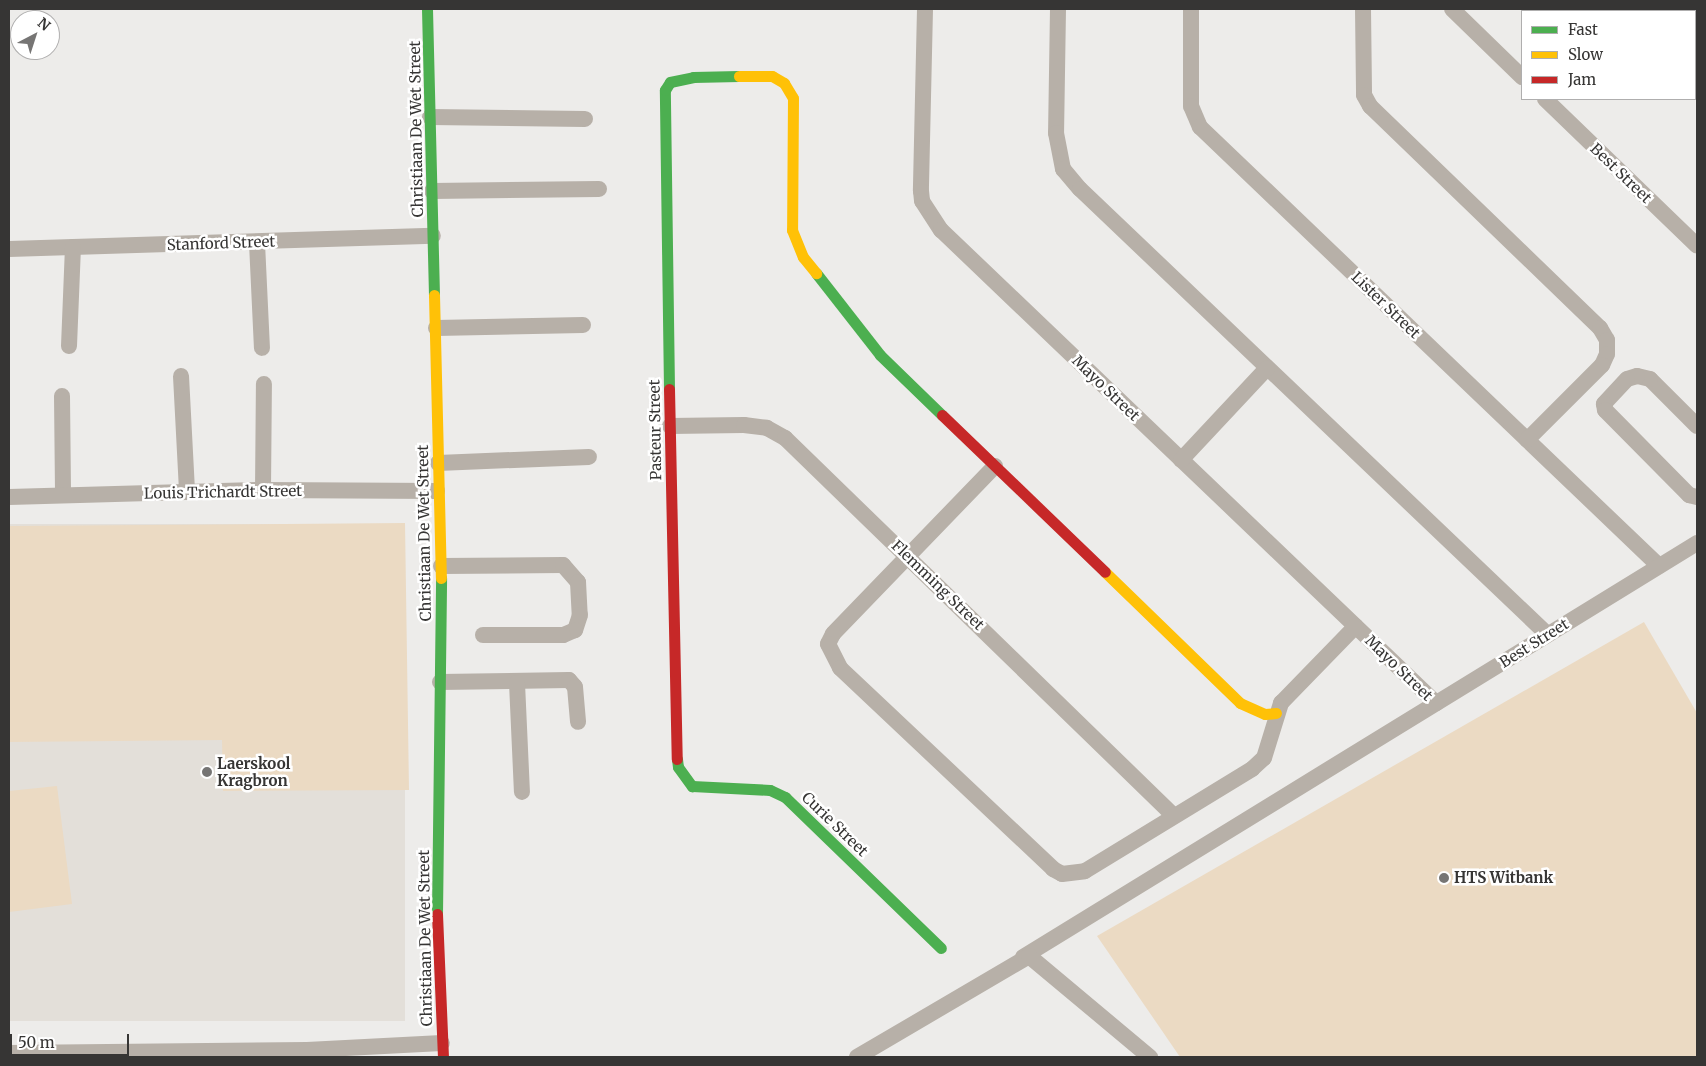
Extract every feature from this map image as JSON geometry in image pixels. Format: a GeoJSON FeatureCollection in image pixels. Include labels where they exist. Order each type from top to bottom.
{"type":"FeatureCollection","features":[{"type":"Feature","properties":{"kind":"street","name":"Christiaan De Wet Street"},"geometry":{"type":"LineString","coordinates":[[427,9],[436,328],[437,490],[442,566],[437,951],[443,1050]]}},
{"type":"Feature","properties":{"kind":"street","name":"Mayo Street"},"geometry":{"type":"LineString","coordinates":[[925,9],[921,191],[930,215],[941,230],[1436,703]]}},
{"type":"Feature","properties":{"kind":"street"},"geometry":{"type":"LineString","coordinates":[[1058,9],[1056,133],[1063,169],[1080,189],[1548,635]]}},
{"type":"Feature","properties":{"kind":"street","name":"Lister Street"},"geometry":{"type":"LineString","coordinates":[[1191,9],[1191,106],[1200,127],[1659,566]]}},
{"type":"Feature","properties":{"kind":"street"},"geometry":{"type":"LineString","coordinates":[[1363,9],[1364,95],[1370,106],[1600,328],[1607,340],[1607,354],[1602,365],[1527,440]]}},
{"type":"Feature","properties":{"kind":"street"},"geometry":{"type":"LineString","coordinates":[[1452,9],[1521,75]]}},
{"type":"Feature","properties":{"kind":"street","name":"Pasteur Street"},"geometry":{"type":"LineString","coordinates":[[683,777],[675,750],[665,104],[665,90],[670,82],[693,77],[772,76],[784,82],[793,98],[792,230],[797,248],[880,355],[995,466]]}},
{"type":"Feature","properties":{"kind":"street","name":"Best Street"},"geometry":{"type":"LineString","coordinates":[[1546,100],[1697,246]]}},
{"type":"Feature","properties":{"kind":"street"},"geometry":{"type":"LineString","coordinates":[[430,117],[585,119]]}},
{"type":"Feature","properties":{"kind":"street"},"geometry":{"type":"LineString","coordinates":[[432,191],[599,189]]}},
{"type":"Feature","properties":{"kind":"street","name":"Stanford Street"},"geometry":{"type":"LineString","coordinates":[[9,249],[257,243],[433,236]]}},
{"type":"Feature","properties":{"kind":"street"},"geometry":{"type":"LineString","coordinates":[[257,243],[262,348]]}},
{"type":"Feature","properties":{"kind":"street"},"geometry":{"type":"LineString","coordinates":[[69,346],[73,247]]}},
{"type":"Feature","properties":{"kind":"street"},"geometry":{"type":"LineString","coordinates":[[436,328],[583,325]]}},
{"type":"Feature","properties":{"kind":"street"},"geometry":{"type":"LineString","coordinates":[[1181,460],[1267,368]]}},
{"type":"Feature","properties":{"kind":"street"},"geometry":{"type":"LineString","coordinates":[[182,376],[187,492]]}},
{"type":"Feature","properties":{"kind":"street"},"geometry":{"type":"LineString","coordinates":[[1697,426],[1650,378],[1637,376],[1627,379],[1604,404],[1605,410],[1683,489],[1697,497]]}},
{"type":"Feature","properties":{"kind":"street"},"geometry":{"type":"LineString","coordinates":[[263,490],[264,384]]}},
{"type":"Feature","properties":{"kind":"street"},"geometry":{"type":"LineString","coordinates":[[62,396],[63,495]]}},
{"type":"Feature","properties":{"kind":"street","name":"Flemming Street"},"geometry":{"type":"LineString","coordinates":[[670,426],[744,425],[767,428],[785,438],[1174,816]]}},
{"type":"Feature","properties":{"kind":"street"},"geometry":{"type":"LineString","coordinates":[[438,463],[588,457]]}},
{"type":"Feature","properties":{"kind":"street"},"geometry":{"type":"LineString","coordinates":[[1276,713],[1260,712],[1240,703],[995,466],[833,634],[828,644],[840,668],[1053,869],[1062,874],[1085,871],[1264,758],[1276,713],[1281,703],[1356,626]]}},
{"type":"Feature","properties":{"kind":"street","name":"Louis Trichardt Street"},"geometry":{"type":"LineString","coordinates":[[9,497],[263,490],[437,490]]}},
{"type":"Feature","properties":{"kind":"street","name":"Best Street"},"geometry":{"type":"LineString","coordinates":[[857,1057],[1697,543]]}},
{"type":"Feature","properties":{"kind":"street"},"geometry":{"type":"LineString","coordinates":[[442,566],[562,565],[570,570],[578,582],[580,615],[575,630],[563,635],[483,635]]}},
{"type":"Feature","properties":{"kind":"street"},"geometry":{"type":"LineString","coordinates":[[440,682],[517,683],[569,680],[575,687],[578,722]]}},
{"type":"Feature","properties":{"kind":"street"},"geometry":{"type":"LineString","coordinates":[[517,683],[522,792]]}},
{"type":"Feature","properties":{"kind":"street","name":"Curie Street"},"geometry":{"type":"LineString","coordinates":[[683,777],[692,786],[704,789],[770,790],[785,797],[941,948]]}},
{"type":"Feature","properties":{"kind":"street"},"geometry":{"type":"LineString","coordinates":[[1023,957],[1036,960],[1150,1057]]}},
{"type":"Feature","properties":{"kind":"street"},"geometry":{"type":"LineString","coordinates":[[9,1054],[177,1054],[307,1050],[443,1050]]}},
{"type":"Feature","properties":{"kind":"shaded area"},"geometry":{"type":"Polygon","coordinates":[[[405,523],[409,790],[223,791],[222,740],[9,742],[9,526],[405,523]]]}},
{"type":"Feature","properties":{"kind":"shaded area","name":"Laerskool Kragbron"},"geometry":{"type":"Polygon","coordinates":[[[9,524],[405,524],[405,1021],[9,1021],[9,524]]]}},
{"type":"Feature","properties":{"kind":"shaded area","name":"HTS Witbank"},"geometry":{"type":"Polygon","coordinates":[[[1644,622],[1697,713],[1697,1057],[1180,1057],[1097,936],[1644,622]]]}},
{"type":"Feature","properties":{"kind":"shaded area"},"geometry":{"type":"Polygon","coordinates":[[[57,786],[72,904],[9,912],[9,791],[57,786]]]}},
{"type":"Feature","properties":{"kind":"traffic: fast"},"geometry":{"type":"LineString","coordinates":[[427,9],[434,295]]}},
{"type":"Feature","properties":{"kind":"traffic: fast"},"geometry":{"type":"LineString","coordinates":[[669,389],[665,90],[670,82],[693,77],[739,76]]}},
{"type":"Feature","properties":{"kind":"traffic: fast"},"geometry":{"type":"LineString","coordinates":[[816,273],[880,355],[942,415]]}},
{"type":"Feature","properties":{"kind":"traffic: fast"},"geometry":{"type":"LineString","coordinates":[[437,914],[441,578]]}},
{"type":"Feature","properties":{"kind":"traffic: fast"},"geometry":{"type":"LineString","coordinates":[[677,759],[678,767],[692,786],[770,790],[785,797],[941,948]]}},
{"type":"Feature","properties":{"kind":"traffic: slow"},"geometry":{"type":"LineString","coordinates":[[739,76],[772,76],[784,83],[793,98],[792,230],[803,257],[816,273]]}},
{"type":"Feature","properties":{"kind":"traffic: slow"},"geometry":{"type":"LineString","coordinates":[[434,295],[441,578]]}},
{"type":"Feature","properties":{"kind":"traffic: slow"},"geometry":{"type":"LineString","coordinates":[[1105,572],[1240,703],[1265,714],[1276,713]]}},
{"type":"Feature","properties":{"kind":"traffic: jam"},"geometry":{"type":"LineString","coordinates":[[669,389],[677,759]]}},
{"type":"Feature","properties":{"kind":"traffic: jam"},"geometry":{"type":"LineString","coordinates":[[942,415],[1105,572]]}},
{"type":"Feature","properties":{"kind":"traffic: jam"},"geometry":{"type":"LineString","coordinates":[[437,914],[443,1057]]}},
{"type":"Feature","properties":{"kind":"place","name":"Laerskool Kragbron"},"geometry":{"type":"Point","coordinates":[207,772]}},
{"type":"Feature","properties":{"kind":"place","name":"HTS Witbank"},"geometry":{"type":"Point","coordinates":[1444,878]}}]}
